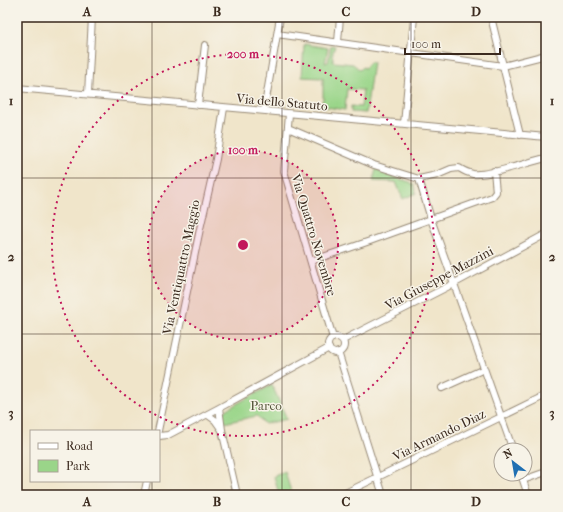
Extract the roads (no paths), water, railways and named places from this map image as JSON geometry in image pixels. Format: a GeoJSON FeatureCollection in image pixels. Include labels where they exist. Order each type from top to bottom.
{"type":"FeatureCollection","features":[{"type":"Feature","properties":{"kind":"street"},"geometry":{"type":"LineString","coordinates":[[88,94],[92,17]]}},
{"type":"Feature","properties":{"kind":"street"},"geometry":{"type":"LineString","coordinates":[[264,111],[280,17]]}},
{"type":"Feature","properties":{"kind":"street"},"geometry":{"type":"LineString","coordinates":[[338,42],[340,17]]}},
{"type":"Feature","properties":{"kind":"street"},"geometry":{"type":"LineString","coordinates":[[404,124],[414,17]]}},
{"type":"Feature","properties":{"kind":"street"},"geometry":{"type":"LineString","coordinates":[[491,17],[520,135]]}},
{"type":"Feature","properties":{"kind":"street"},"geometry":{"type":"LineString","coordinates":[[277,34],[503,66],[546,55]]}},
{"type":"Feature","properties":{"kind":"street"},"geometry":{"type":"LineString","coordinates":[[198,105],[204,45]]}},
{"type":"Feature","properties":{"kind":"street","name":"Via dello Statuto"},"geometry":{"type":"LineString","coordinates":[[17,88],[546,137]]}},
{"type":"Feature","properties":{"kind":"street","name":"Via Ventiquattro Maggio"},"geometry":{"type":"LineString","coordinates":[[158,430],[217,153],[224,108]]}},
{"type":"Feature","properties":{"kind":"street","name":"Via Quattro Novembre"},"geometry":{"type":"LineString","coordinates":[[289,114],[284,171],[333,338]]}},
{"type":"Feature","properties":{"kind":"street"},"geometry":{"type":"LineString","coordinates":[[288,128],[374,165],[419,179],[451,169],[459,168],[466,173],[475,174],[494,171],[546,158]]}},
{"type":"Feature","properties":{"kind":"street"},"geometry":{"type":"LineString","coordinates":[[311,261],[492,197],[496,192],[494,171]]}},
{"type":"Feature","properties":{"kind":"street"},"geometry":{"type":"LineString","coordinates":[[419,179],[431,219],[509,442]]}},
{"type":"Feature","properties":{"kind":"street","name":"Via Giuseppe Mazzini"},"geometry":{"type":"LineString","coordinates":[[342,340],[455,284],[546,234]]}},
{"type":"Feature","properties":{"kind":"street"},"geometry":{"type":"LineString","coordinates":[[338,337],[342,340],[344,344],[343,348],[338,352],[333,352],[329,348],[329,342],[333,338],[338,337]]}},
{"type":"Feature","properties":{"kind":"street"},"geometry":{"type":"LineString","coordinates":[[160,436],[168,435],[208,415],[329,348]]}},
{"type":"Feature","properties":{"kind":"street"},"geometry":{"type":"LineString","coordinates":[[338,352],[383,495]]}},
{"type":"Feature","properties":{"kind":"street"},"geometry":{"type":"LineString","coordinates":[[442,388],[484,369]]}},
{"type":"Feature","properties":{"kind":"street","name":"Via Armando Diaz"},"geometry":{"type":"LineString","coordinates":[[341,495],[546,395]]}},
{"type":"Feature","properties":{"kind":"street"},"geometry":{"type":"LineString","coordinates":[[220,408],[222,430],[237,495]]}},
{"type":"Feature","properties":{"kind":"street"},"geometry":{"type":"LineString","coordinates":[[208,415],[215,420],[222,430]]}},
{"type":"Feature","properties":{"kind":"street"},"geometry":{"type":"LineString","coordinates":[[533,475],[546,472]]}},
{"type":"Feature","properties":{"kind":"street"},"geometry":{"type":"LineString","coordinates":[[144,495],[147,482]]}},
{"type":"Feature","properties":{"kind":"street"},"geometry":{"type":"LineString","coordinates":[[524,482],[528,495]]}},
{"type":"Feature","properties":{"kind":"park label","name":"Parco"},"geometry":{"type":"Point","coordinates":[266,405]}}]}
